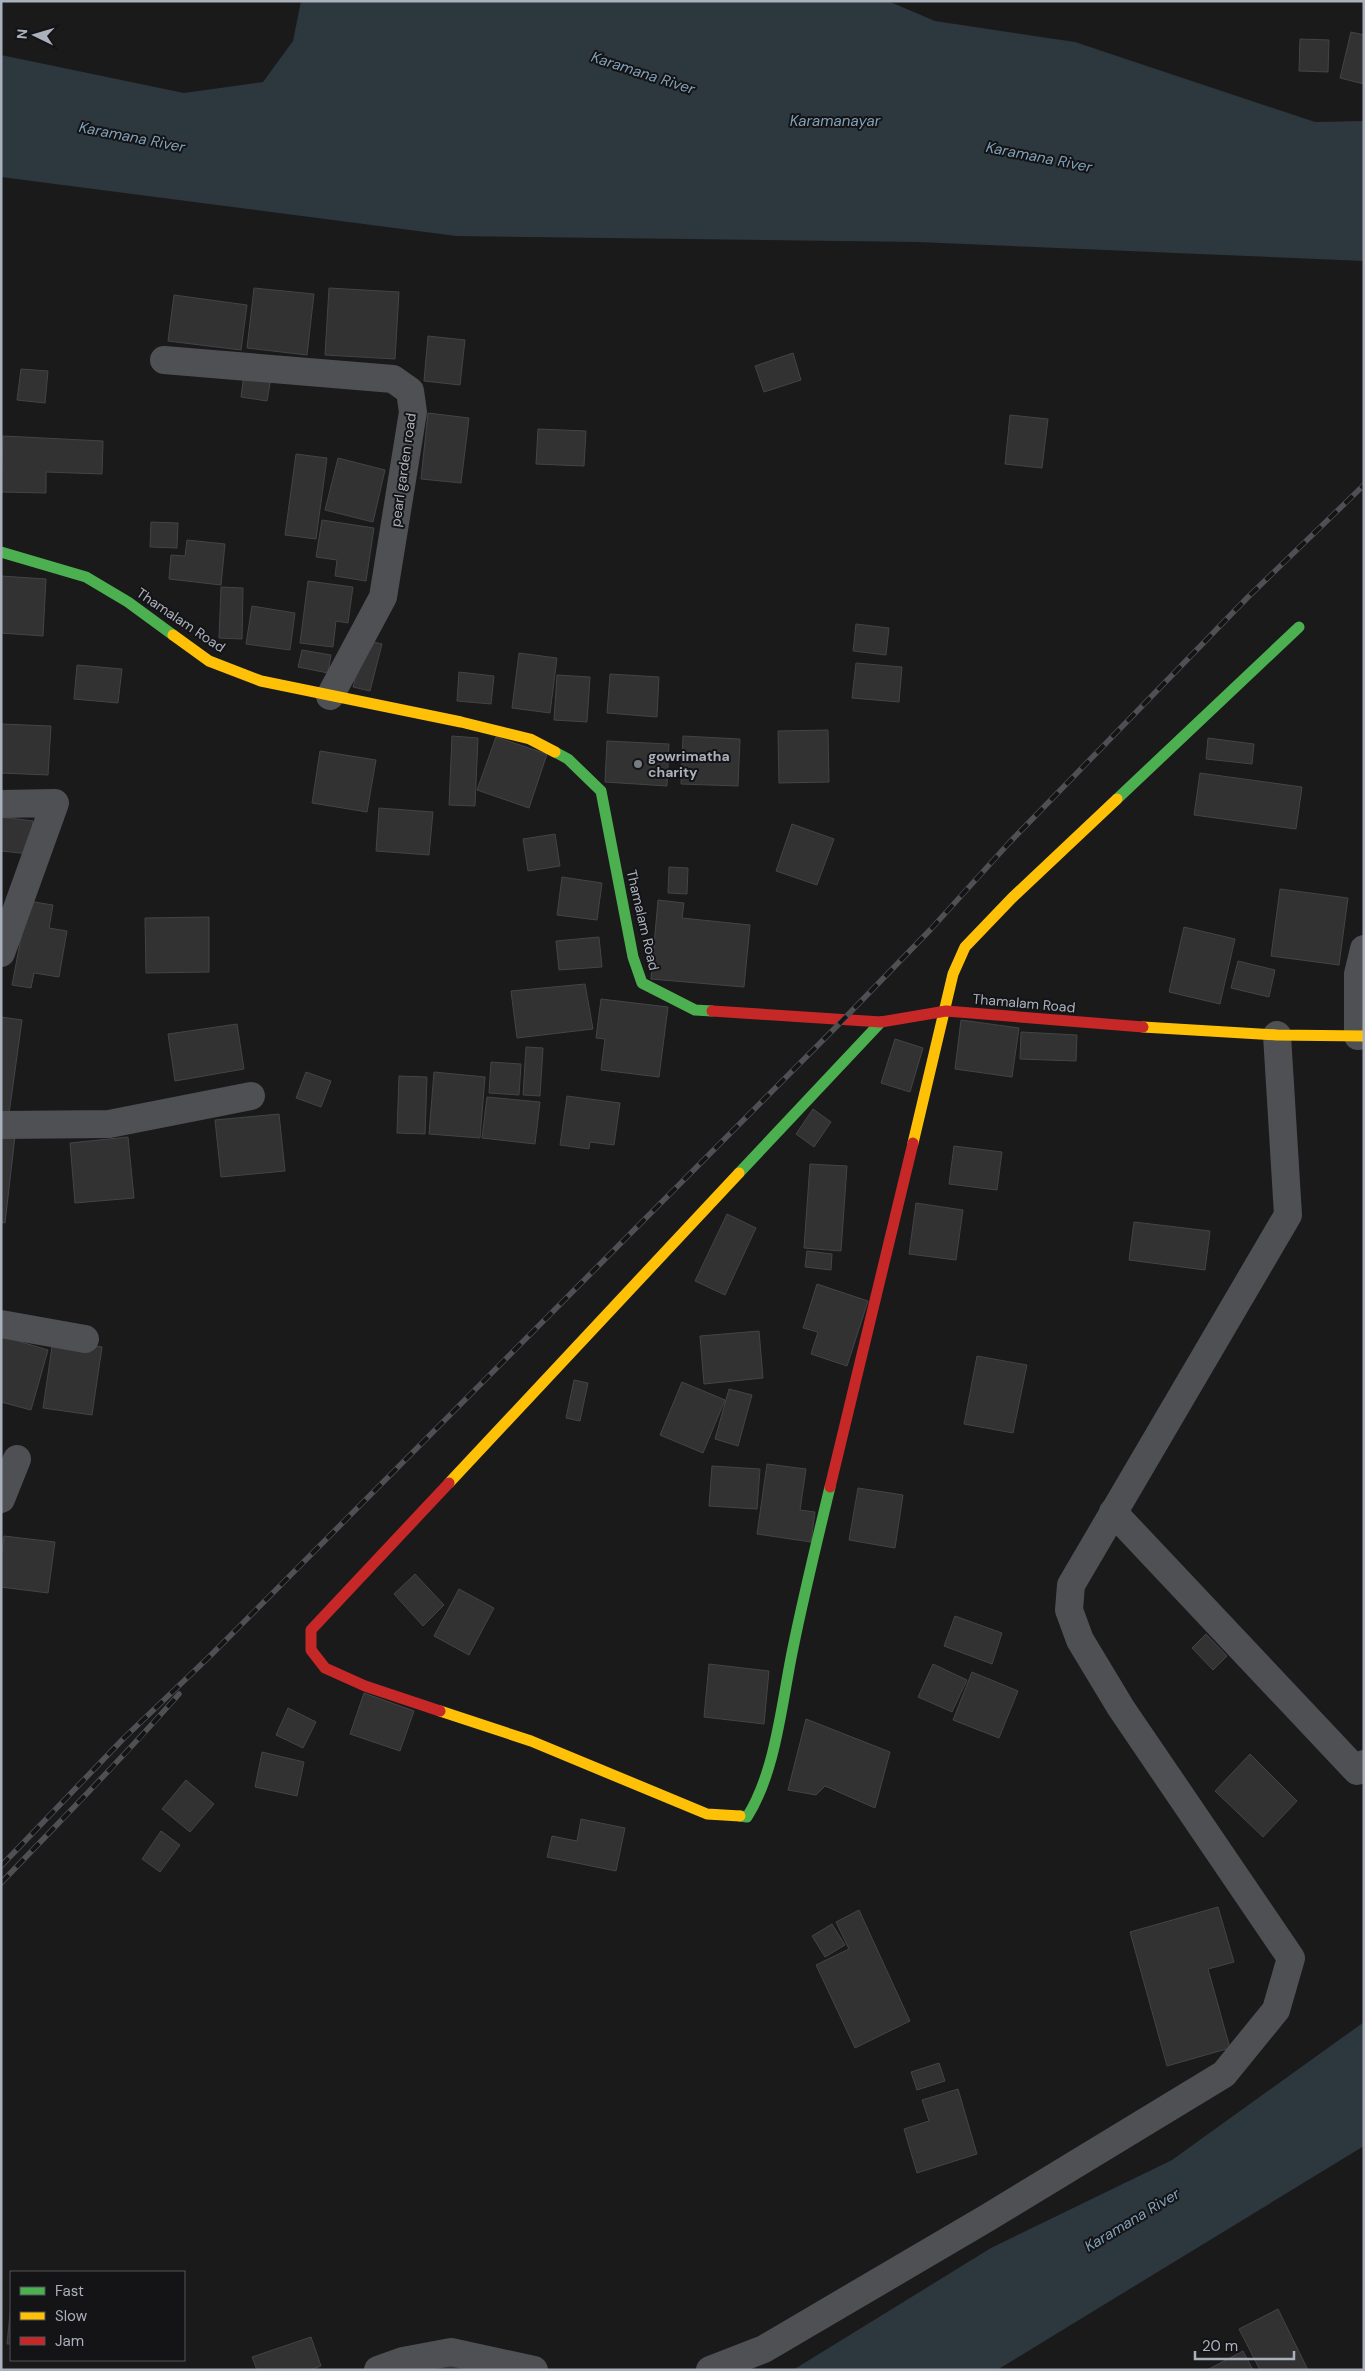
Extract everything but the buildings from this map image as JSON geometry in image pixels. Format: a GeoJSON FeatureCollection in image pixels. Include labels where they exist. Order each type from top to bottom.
{"type":"FeatureCollection","features":[{"type":"Feature","properties":{"kind":"street","name":"pearl garden road"},"geometry":{"type":"LineString","coordinates":[[164,360],[393,379],[410,391],[413,412],[384,597],[330,696]]}},
{"type":"Feature","properties":{"kind":"street","name":"Thamalam Road"},"geometry":{"type":"LineString","coordinates":[[1,552],[86,577],[128,602],[209,660],[261,681],[461,722],[530,739],[568,759],[601,791],[633,957],[642,983],[695,1010],[881,1022],[946,1011],[1134,1027],[1277,1035],[1361,1036]]}},
{"type":"Feature","properties":{"kind":"street"},"geometry":{"type":"LineString","coordinates":[[881,1022],[311,1630],[311,1650],[325,1668],[366,1686],[531,1740],[707,1814],[747,1817],[756,1803],[770,1762],[800,1612],[946,1011],[953,974],[965,947],[1012,898],[1299,627]]}},
{"type":"Feature","properties":{"kind":"street"},"geometry":{"type":"LineString","coordinates":[[1,804],[55,802],[1,953]]}},
{"type":"Feature","properties":{"kind":"street"},"geometry":{"type":"LineString","coordinates":[[1361,1036],[1358,974],[1364,949]]}},
{"type":"Feature","properties":{"kind":"street"},"geometry":{"type":"LineString","coordinates":[[710,2370],[764,2349],[987,2218],[1224,2074],[1276,2010],[1291,1958],[1121,1708],[1080,1640],[1069,1610],[1071,1585],[1288,1215],[1277,1035]]}},
{"type":"Feature","properties":{"kind":"street"},"geometry":{"type":"LineString","coordinates":[[1,1125],[109,1124],[251,1096]]}},
{"type":"Feature","properties":{"kind":"street"},"geometry":{"type":"LineString","coordinates":[[1,1324],[85,1339]]}},
{"type":"Feature","properties":{"kind":"street"},"geometry":{"type":"LineString","coordinates":[[1,1500],[17,1459]]}},
{"type":"Feature","properties":{"kind":"street"},"geometry":{"type":"LineString","coordinates":[[1113,1512],[1357,1771],[1364,1764]]}},
{"type":"Feature","properties":{"kind":"street"},"geometry":{"type":"LineString","coordinates":[[378,2370],[403,2361],[451,2352],[534,2370]]}},
{"type":"Feature","properties":{"kind":"water","name":"Karamanayar"},"geometry":{"type":"Polygon","coordinates":[[[301,1],[888,1],[935,21],[1075,42],[1315,122],[1364,121],[1364,261],[918,242],[456,236],[1,177],[1,55],[184,93],[263,82],[293,41],[301,1]]]}},
{"type":"Feature","properties":{"kind":"water","name":"Karamana River"},"geometry":{"type":"Polygon","coordinates":[[[1364,2022],[1364,2146],[997,2370],[793,2370],[991,2248],[1172,2160],[1364,2022]]]}},
{"type":"Feature","properties":{"kind":"railway"},"geometry":{"type":"LineString","coordinates":[[1,1866],[124,1738],[210,1656],[837,1026],[931,929],[1009,843],[1248,597],[1364,485]]}},
{"type":"Feature","properties":{"kind":"railway"},"geometry":{"type":"LineString","coordinates":[[1,1883],[179,1694]]}},
{"type":"Feature","properties":{"kind":"traffic: fast"},"geometry":{"type":"LineString","coordinates":[[1,552],[86,577],[128,602],[173,635]]}},
{"type":"Feature","properties":{"kind":"traffic: fast"},"geometry":{"type":"LineString","coordinates":[[1117,799],[1299,627]]}},
{"type":"Feature","properties":{"kind":"traffic: fast"},"geometry":{"type":"LineString","coordinates":[[555,752],[568,759],[601,791],[633,957],[642,983],[695,1010],[712,1011]]}},
{"type":"Feature","properties":{"kind":"traffic: fast"},"geometry":{"type":"LineString","coordinates":[[739,1173],[881,1022]]}},
{"type":"Feature","properties":{"kind":"traffic: fast"},"geometry":{"type":"LineString","coordinates":[[740,1816],[747,1817],[765,1779],[777,1735],[797,1628],[830,1487]]}},
{"type":"Feature","properties":{"kind":"traffic: slow"},"geometry":{"type":"LineString","coordinates":[[173,635],[209,661],[261,681],[461,722],[530,739],[555,752]]}},
{"type":"Feature","properties":{"kind":"traffic: slow"},"geometry":{"type":"LineString","coordinates":[[913,1143],[953,974],[965,947],[1012,898],[1117,799]]}},
{"type":"Feature","properties":{"kind":"traffic: slow"},"geometry":{"type":"LineString","coordinates":[[1143,1027],[1277,1035],[1364,1036]]}},
{"type":"Feature","properties":{"kind":"traffic: slow"},"geometry":{"type":"LineString","coordinates":[[449,1483],[739,1173]]}},
{"type":"Feature","properties":{"kind":"traffic: slow"},"geometry":{"type":"LineString","coordinates":[[440,1711],[531,1741],[707,1814],[740,1816]]}},
{"type":"Feature","properties":{"kind":"traffic: jam"},"geometry":{"type":"LineString","coordinates":[[712,1011],[881,1022],[946,1011],[1143,1027]]}},
{"type":"Feature","properties":{"kind":"traffic: jam"},"geometry":{"type":"LineString","coordinates":[[830,1487],[913,1143]]}},
{"type":"Feature","properties":{"kind":"traffic: jam"},"geometry":{"type":"LineString","coordinates":[[440,1711],[365,1686],[325,1668],[311,1650],[311,1630],[449,1483]]}},
{"type":"Feature","properties":{"kind":"place","name":"gowrimatha charity"},"geometry":{"type":"Point","coordinates":[638,764]}}]}
